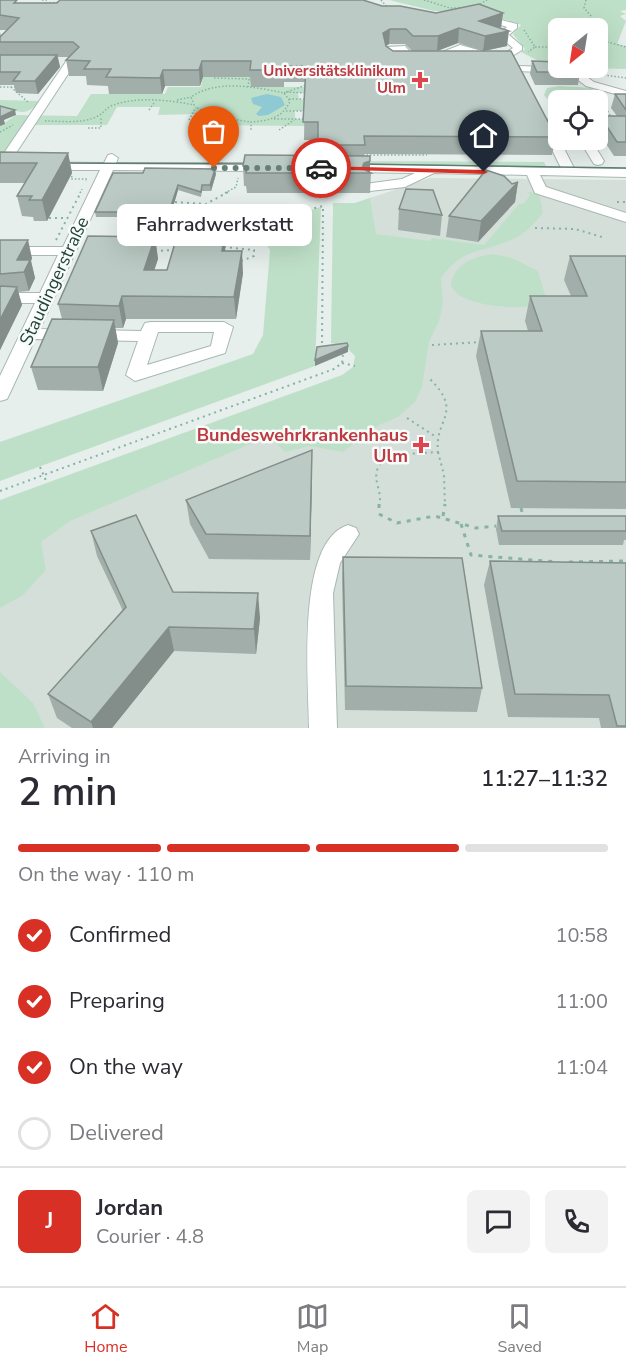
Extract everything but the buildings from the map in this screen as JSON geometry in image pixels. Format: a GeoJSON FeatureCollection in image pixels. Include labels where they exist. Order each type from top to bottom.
{"type":"FeatureCollection","features":[{"type":"Feature","properties":{"kind":"street"},"geometry":{"type":"LineString","coordinates":[[467,14],[514,26],[502,35],[519,48],[515,65]]}},
{"type":"Feature","properties":{"kind":"street"},"geometry":{"type":"LineString","coordinates":[[389,49],[405,49],[406,56],[490,56],[515,65],[392,61],[389,49]]}},
{"type":"Feature","properties":{"kind":"street"},"geometry":{"type":"LineString","coordinates":[[434,57],[548,69]]}},
{"type":"Feature","properties":{"kind":"street"},"geometry":{"type":"LineString","coordinates":[[2,160],[68,62]]}},
{"type":"Feature","properties":{"kind":"street"},"geometry":{"type":"LineString","coordinates":[[583,78],[590,84],[626,94]]}},
{"type":"Feature","properties":{"kind":"street"},"geometry":{"type":"LineString","coordinates":[[538,108],[548,124]]}},
{"type":"Feature","properties":{"kind":"street"},"geometry":{"type":"LineString","coordinates":[[560,150],[567,167]]}},
{"type":"Feature","properties":{"kind":"street"},"geometry":{"type":"LineString","coordinates":[[626,162],[599,155],[567,167],[507,178],[434,169],[335,164],[567,167],[626,172]]}},
{"type":"Feature","properties":{"kind":"street"},"geometry":{"type":"LineString","coordinates":[[2,160],[282,163]]}},
{"type":"Feature","properties":{"kind":"street","name":"Staudingerstraße"},"geometry":{"type":"LineString","coordinates":[[0,395],[45,298],[59,251],[110,162]]}},
{"type":"Feature","properties":{"kind":"street"},"geometry":{"type":"LineString","coordinates":[[416,169],[415,174],[408,177],[368,181],[405,183],[434,169]]}},
{"type":"Feature","properties":{"kind":"street"},"geometry":{"type":"LineString","coordinates":[[533,173],[540,190],[626,218]]}},
{"type":"Feature","properties":{"kind":"street"},"geometry":{"type":"LineString","coordinates":[[554,206],[582,205]]}},
{"type":"Feature","properties":{"kind":"street"},"geometry":{"type":"LineString","coordinates":[[0,251],[59,251]]}},
{"type":"Feature","properties":{"kind":"street"},"geometry":{"type":"LineString","coordinates":[[0,298],[45,298]]}},
{"type":"Feature","properties":{"kind":"street"},"geometry":{"type":"LineString","coordinates":[[151,327],[224,327],[219,349],[135,375],[148,336],[151,327]]}},
{"type":"Feature","properties":{"kind":"street"},"geometry":{"type":"LineString","coordinates":[[28,334],[148,336]]}},
{"type":"Feature","properties":{"kind":"street"},"geometry":{"type":"LineString","coordinates":[[323,728],[321,593],[328,560],[348,534]]}},
{"type":"Feature","properties":{"kind":"path"},"geometry":{"type":"LineString","coordinates":[[42,0],[48,0]]}},
{"type":"Feature","properties":{"kind":"path"},"geometry":{"type":"LineString","coordinates":[[57,0],[65,1]]}},
{"type":"Feature","properties":{"kind":"path"},"geometry":{"type":"LineString","coordinates":[[381,0],[385,6],[393,9]]}},
{"type":"Feature","properties":{"kind":"path"},"geometry":{"type":"LineString","coordinates":[[476,6],[487,0]]}},
{"type":"Feature","properties":{"kind":"path"},"geometry":{"type":"LineString","coordinates":[[586,0],[584,8],[590,13],[590,18]]}},
{"type":"Feature","properties":{"kind":"path"},"geometry":{"type":"LineString","coordinates":[[36,4],[65,1]]}},
{"type":"Feature","properties":{"kind":"path"},"geometry":{"type":"LineString","coordinates":[[447,12],[450,8]]}},
{"type":"Feature","properties":{"kind":"path"},"geometry":{"type":"LineString","coordinates":[[608,42],[626,47]]}},
{"type":"Feature","properties":{"kind":"path"},"geometry":{"type":"LineString","coordinates":[[535,47],[548,47]]}},
{"type":"Feature","properties":{"kind":"path"},"geometry":{"type":"LineString","coordinates":[[608,76],[626,78]]}},
{"type":"Feature","properties":{"kind":"path"},"geometry":{"type":"LineString","coordinates":[[215,87],[214,77],[249,79],[248,87]]}},
{"type":"Feature","properties":{"kind":"path"},"geometry":{"type":"LineString","coordinates":[[4,87],[16,85]]}},
{"type":"Feature","properties":{"kind":"path"},"geometry":{"type":"LineString","coordinates":[[285,93],[301,85],[314,86]]}},
{"type":"Feature","properties":{"kind":"path"},"geometry":{"type":"LineString","coordinates":[[597,86],[594,87],[612,118],[616,118]]}},
{"type":"Feature","properties":{"kind":"path"},"geometry":{"type":"LineString","coordinates":[[0,87],[21,87]]}},
{"type":"Feature","properties":{"kind":"path"},"geometry":{"type":"LineString","coordinates":[[11,87],[32,106]]}},
{"type":"Feature","properties":{"kind":"path"},"geometry":{"type":"LineString","coordinates":[[196,87],[199,91]]}},
{"type":"Feature","properties":{"kind":"path"},"geometry":{"type":"LineString","coordinates":[[30,120],[71,121],[101,116],[109,107],[191,97],[199,91],[215,87],[248,87],[285,93],[314,93]]}},
{"type":"Feature","properties":{"kind":"path"},"geometry":{"type":"LineString","coordinates":[[273,119],[290,105],[285,93]]}},
{"type":"Feature","properties":{"kind":"path"},"geometry":{"type":"LineString","coordinates":[[191,97],[197,108],[223,118],[251,122],[305,119]]}},
{"type":"Feature","properties":{"kind":"path"},"geometry":{"type":"LineString","coordinates":[[289,99],[313,99]]}},
{"type":"Feature","properties":{"kind":"path"},"geometry":{"type":"LineString","coordinates":[[174,100],[194,105]]}},
{"type":"Feature","properties":{"kind":"path"},"geometry":{"type":"LineString","coordinates":[[149,110],[154,103]]}},
{"type":"Feature","properties":{"kind":"path"},"geometry":{"type":"LineString","coordinates":[[189,120],[197,108]]}},
{"type":"Feature","properties":{"kind":"path"},"geometry":{"type":"LineString","coordinates":[[284,111],[313,111]]}},
{"type":"Feature","properties":{"kind":"path"},"geometry":{"type":"LineString","coordinates":[[88,128],[101,128],[101,116]]}},
{"type":"Feature","properties":{"kind":"path"},"geometry":{"type":"LineString","coordinates":[[279,130],[297,119]]}},
{"type":"Feature","properties":{"kind":"path"},"geometry":{"type":"LineString","coordinates":[[0,132],[12,125],[3,122]]}},
{"type":"Feature","properties":{"kind":"path"},"geometry":{"type":"LineString","coordinates":[[251,122],[251,130]]}},
{"type":"Feature","properties":{"kind":"path"},"geometry":{"type":"LineString","coordinates":[[357,155],[427,156]]}},
{"type":"Feature","properties":{"kind":"path"},"geometry":{"type":"LineString","coordinates":[[166,202],[206,204],[236,187],[239,170]]}},
{"type":"Feature","properties":{"kind":"path"},"geometry":{"type":"LineString","coordinates":[[59,251],[67,218],[87,179],[71,179],[75,171]]}},
{"type":"Feature","properties":{"kind":"path"},"geometry":{"type":"LineString","coordinates":[[49,218],[67,218]]}},
{"type":"Feature","properties":{"kind":"path"},"geometry":{"type":"LineString","coordinates":[[535,228],[575,229],[602,237]]}},
{"type":"Feature","properties":{"kind":"path"},"geometry":{"type":"LineString","coordinates":[[220,247],[254,249],[254,256],[241,261]]}},
{"type":"Feature","properties":{"kind":"path"},"geometry":{"type":"LineString","coordinates":[[146,251],[177,250]]}},
{"type":"Feature","properties":{"kind":"path"},"geometry":{"type":"LineString","coordinates":[[432,345],[482,342]]}},
{"type":"Feature","properties":{"kind":"path"},"geometry":{"type":"LineString","coordinates":[[342,363],[355,366]]}},
{"type":"Feature","properties":{"kind":"path"},"geometry":{"type":"LineString","coordinates":[[430,379],[439,388],[446,403],[447,417],[436,437],[446,495],[443,516]]}},
{"type":"Feature","properties":{"kind":"path"},"geometry":{"type":"LineString","coordinates":[[406,417],[436,437]]}},
{"type":"Feature","properties":{"kind":"path"},"geometry":{"type":"LineString","coordinates":[[438,452],[416,450],[381,462],[376,469],[381,500],[378,508],[379,514],[397,524],[443,516],[476,528],[504,526]]}},
{"type":"Feature","properties":{"kind":"path"},"geometry":{"type":"LineString","coordinates":[[40,467],[47,483]]}},
{"type":"Feature","properties":{"kind":"path"},"geometry":{"type":"LineString","coordinates":[[519,523],[523,516],[521,508]]}},
{"type":"Feature","properties":{"kind":"path"},"geometry":{"type":"LineString","coordinates":[[523,516],[534,516]]}},
{"type":"Feature","properties":{"kind":"path"},"geometry":{"type":"LineString","coordinates":[[461,524],[471,555],[495,559],[561,562],[626,561]]}},
{"type":"Feature","properties":{"kind":"shaded area","name":"Bundeswehrkrankenhaus Ulm"},"geometry":{"type":"Polygon","coordinates":[[[430,178],[626,180],[626,728],[0,728],[0,553],[46,508],[388,383],[355,203],[430,178]]]}},
{"type":"Feature","properties":{"kind":"green space"},"geometry":{"type":"Polygon","coordinates":[[[389,0],[626,0],[626,10],[620,11],[626,14],[620,16],[626,21],[617,44],[626,46],[626,69],[608,69],[608,18],[548,18],[548,66],[521,52],[525,49],[513,34],[521,25],[515,22],[469,11],[434,11],[389,0]]]}},
{"type":"Feature","properties":{"kind":"green space"},"geometry":{"type":"Polygon","coordinates":[[[203,77],[252,77],[251,87],[311,87],[310,92],[298,93],[299,99],[304,100],[310,111],[295,111],[295,119],[307,119],[307,126],[204,125],[205,118],[197,114],[158,115],[160,107],[117,107],[107,125],[33,125],[16,153],[0,153],[0,126],[16,115],[77,116],[91,94],[165,94],[168,87],[201,87],[203,77]]]}},
{"type":"Feature","properties":{"kind":"green space"},"geometry":{"type":"Polygon","coordinates":[[[559,86],[592,88],[593,90],[548,90],[548,100],[544,95],[547,88],[559,86]]]}},
{"type":"Feature","properties":{"kind":"green space"},"geometry":{"type":"Polygon","coordinates":[[[0,100],[40,101],[31,110],[22,112],[0,107],[0,100]]]}},
{"type":"Feature","properties":{"kind":"green space"},"geometry":{"type":"Polygon","coordinates":[[[337,161],[544,162],[548,170],[385,166],[337,161]]]}},
{"type":"Feature","properties":{"kind":"green space"},"geometry":{"type":"Polygon","coordinates":[[[528,192],[539,193],[543,213],[523,234],[468,255],[450,267],[441,278],[443,303],[439,321],[429,342],[422,387],[415,402],[398,417],[379,425],[343,452],[310,446],[285,452],[269,436],[70,521],[41,542],[46,570],[23,595],[0,608],[0,500],[342,375],[353,367],[355,356],[346,347],[331,343],[333,203],[355,203],[370,198],[376,234],[484,245],[519,204],[523,204],[530,196],[528,192]]]}},
{"type":"Feature","properties":{"kind":"green space"},"geometry":{"type":"Polygon","coordinates":[[[321,207],[315,366],[0,481],[0,442],[253,354],[263,335],[270,250],[267,245],[227,243],[181,246],[321,207]]]}},
{"type":"Feature","properties":{"kind":"green space"},"geometry":{"type":"Polygon","coordinates":[[[493,254],[512,258],[538,271],[547,302],[525,307],[493,306],[464,298],[455,291],[451,283],[461,265],[493,254]]]}},
{"type":"Feature","properties":{"kind":"green space"},"geometry":{"type":"Polygon","coordinates":[[[0,672],[33,703],[45,728],[0,728],[0,672]]]}},
{"type":"Feature","properties":{"kind":"water"},"geometry":{"type":"Polygon","coordinates":[[[267,94],[281,97],[285,105],[268,115],[259,116],[256,114],[262,107],[253,104],[251,98],[267,94]]]}},
{"type":"Feature","properties":{"kind":"tram line"},"geometry":{"type":"LineString","coordinates":[[54,163],[261,164]]}},
{"type":"Feature","properties":{"kind":"tram line"},"geometry":{"type":"LineString","coordinates":[[354,164],[626,168]]}},
{"type":"Feature","properties":{"kind":"way so far"},"geometry":{"type":"LineString","coordinates":[[214,168],[321,168]]}},
{"type":"Feature","properties":{"kind":"place","name":"Universitätsklinikum Ulm"},"geometry":{"type":"Point","coordinates":[420,80]}},
{"type":"Feature","properties":{"kind":"place","name":"Fahrradwerkstatt"},"geometry":{"type":"Point","coordinates":[214,168]}},
{"type":"Feature","properties":{"kind":"place","name":"Bundeswehrkrankenhaus Ulm"},"geometry":{"type":"Point","coordinates":[421,445]}},
{"type":"Feature","properties":{"kind":"route"},"geometry":{"type":"LineString","coordinates":[[321,168],[484,172]]}}]}
